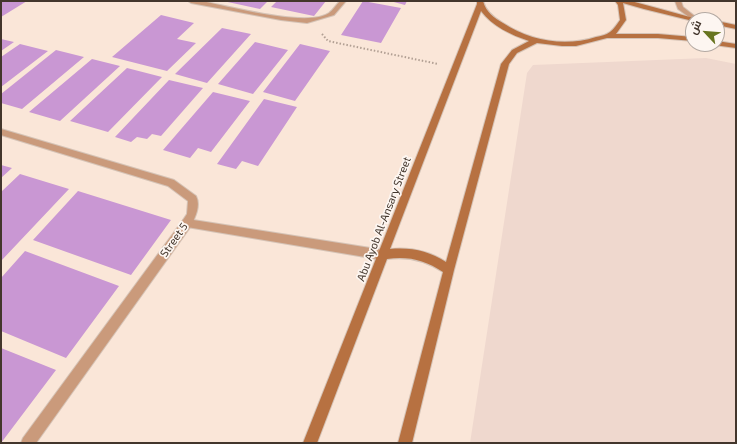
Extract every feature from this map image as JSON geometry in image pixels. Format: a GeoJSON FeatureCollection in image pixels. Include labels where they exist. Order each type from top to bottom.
{"type":"FeatureCollection","features":[{"type":"Feature","properties":{"kind":"street"},"geometry":{"type":"LineString","coordinates":[[191,1],[289,20],[316,20],[332,14],[343,1]]}},
{"type":"Feature","properties":{"kind":"street"},"geometry":{"type":"LineString","coordinates":[[480,3],[489,17],[503,28],[523,37],[571,44],[592,42],[614,33],[623,20],[621,5],[618,1]]}},
{"type":"Feature","properties":{"kind":"street"},"geometry":{"type":"LineString","coordinates":[[624,1],[685,17]]}},
{"type":"Feature","properties":{"kind":"street"},"geometry":{"type":"LineString","coordinates":[[678,1],[680,8],[685,12]]}},
{"type":"Feature","properties":{"kind":"street","name":"Abu Ayob Al-Ansary Street"},"geometry":{"type":"LineString","coordinates":[[310,443],[480,3]]}},
{"type":"Feature","properties":{"kind":"street"},"geometry":{"type":"LineString","coordinates":[[725,25],[736,27]]}},
{"type":"Feature","properties":{"kind":"street"},"geometry":{"type":"LineString","coordinates":[[605,36],[658,36],[685,38]]}},
{"type":"Feature","properties":{"kind":"street"},"geometry":{"type":"LineString","coordinates":[[405,443],[449,270],[505,64],[508,57],[517,47],[538,40]]}},
{"type":"Feature","properties":{"kind":"street"},"geometry":{"type":"LineString","coordinates":[[725,44],[736,46]]}},
{"type":"Feature","properties":{"kind":"street","name":"Street 5"},"geometry":{"type":"LineString","coordinates":[[1,132],[172,183],[193,200],[192,214],[187,223],[28,443]]}},
{"type":"Feature","properties":{"kind":"street"},"geometry":{"type":"LineString","coordinates":[[187,223],[383,255],[402,252],[415,254],[427,257],[449,270]]}},
{"type":"Feature","properties":{"kind":"path"},"geometry":{"type":"LineString","coordinates":[[316,20],[319,30],[328,41],[456,68]]}},
{"type":"Feature","properties":{"kind":"shaded area"},"geometry":{"type":"Polygon","coordinates":[[[706,58],[736,64],[736,443],[470,443],[527,73],[533,65],[706,58]]]}},
{"type":"Feature","properties":{"kind":"building"},"geometry":{"type":"Polygon","coordinates":[[[1,1],[27,1],[1,17],[1,1]]]}},
{"type":"Feature","properties":{"kind":"building"},"geometry":{"type":"Polygon","coordinates":[[[223,1],[268,1],[260,9],[223,1]]]}},
{"type":"Feature","properties":{"kind":"building"},"geometry":{"type":"Polygon","coordinates":[[[277,1],[326,1],[314,16],[271,7],[277,1]]]}},
{"type":"Feature","properties":{"kind":"building"},"geometry":{"type":"Polygon","coordinates":[[[363,1],[401,8],[381,43],[341,35],[363,1]]]}},
{"type":"Feature","properties":{"kind":"building"},"geometry":{"type":"Polygon","coordinates":[[[390,1],[407,1],[405,5],[390,1]]]}},
{"type":"Feature","properties":{"kind":"building"},"geometry":{"type":"Polygon","coordinates":[[[161,15],[194,23],[177,39],[196,43],[167,71],[112,57],[161,15]]]}},
{"type":"Feature","properties":{"kind":"building"},"geometry":{"type":"Polygon","coordinates":[[[222,28],[251,34],[207,83],[175,74],[222,28]]]}},
{"type":"Feature","properties":{"kind":"building"},"geometry":{"type":"Polygon","coordinates":[[[1,39],[14,42],[1,51],[1,39]]]}},
{"type":"Feature","properties":{"kind":"building"},"geometry":{"type":"Polygon","coordinates":[[[255,42],[288,50],[253,94],[218,84],[255,42]]]}},
{"type":"Feature","properties":{"kind":"building"},"geometry":{"type":"Polygon","coordinates":[[[20,44],[48,51],[1,87],[1,57],[20,44]]]}},
{"type":"Feature","properties":{"kind":"building"},"geometry":{"type":"Polygon","coordinates":[[[300,44],[330,51],[295,101],[263,92],[300,44]]]}},
{"type":"Feature","properties":{"kind":"building"},"geometry":{"type":"Polygon","coordinates":[[[56,50],[84,57],[22,109],[1,103],[1,94],[56,50]]]}},
{"type":"Feature","properties":{"kind":"building"},"geometry":{"type":"Polygon","coordinates":[[[92,59],[120,66],[60,121],[29,112],[92,59]]]}},
{"type":"Feature","properties":{"kind":"building"},"geometry":{"type":"Polygon","coordinates":[[[127,68],[162,77],[108,132],[70,121],[127,68]]]}},
{"type":"Feature","properties":{"kind":"building"},"geometry":{"type":"Polygon","coordinates":[[[169,80],[203,88],[161,136],[152,134],[147,139],[137,137],[131,142],[115,137],[169,80]]]}},
{"type":"Feature","properties":{"kind":"building"},"geometry":{"type":"Polygon","coordinates":[[[213,92],[250,101],[211,152],[198,148],[190,158],[163,150],[213,92]]]}},
{"type":"Feature","properties":{"kind":"building"},"geometry":{"type":"Polygon","coordinates":[[[264,99],[297,107],[258,166],[242,161],[236,169],[217,164],[264,99]]]}},
{"type":"Feature","properties":{"kind":"building"},"geometry":{"type":"Polygon","coordinates":[[[1,165],[12,168],[1,178],[1,165]]]}},
{"type":"Feature","properties":{"kind":"building"},"geometry":{"type":"Polygon","coordinates":[[[20,174],[69,189],[1,261],[1,192],[20,174]]]}},
{"type":"Feature","properties":{"kind":"building"},"geometry":{"type":"Polygon","coordinates":[[[78,191],[171,220],[131,275],[33,240],[78,191]]]}},
{"type":"Feature","properties":{"kind":"building"},"geometry":{"type":"Polygon","coordinates":[[[25,251],[119,286],[66,358],[1,331],[1,278],[25,251]]]}},
{"type":"Feature","properties":{"kind":"building"},"geometry":{"type":"Polygon","coordinates":[[[1,348],[56,370],[1,443],[1,348]]]}}]}
